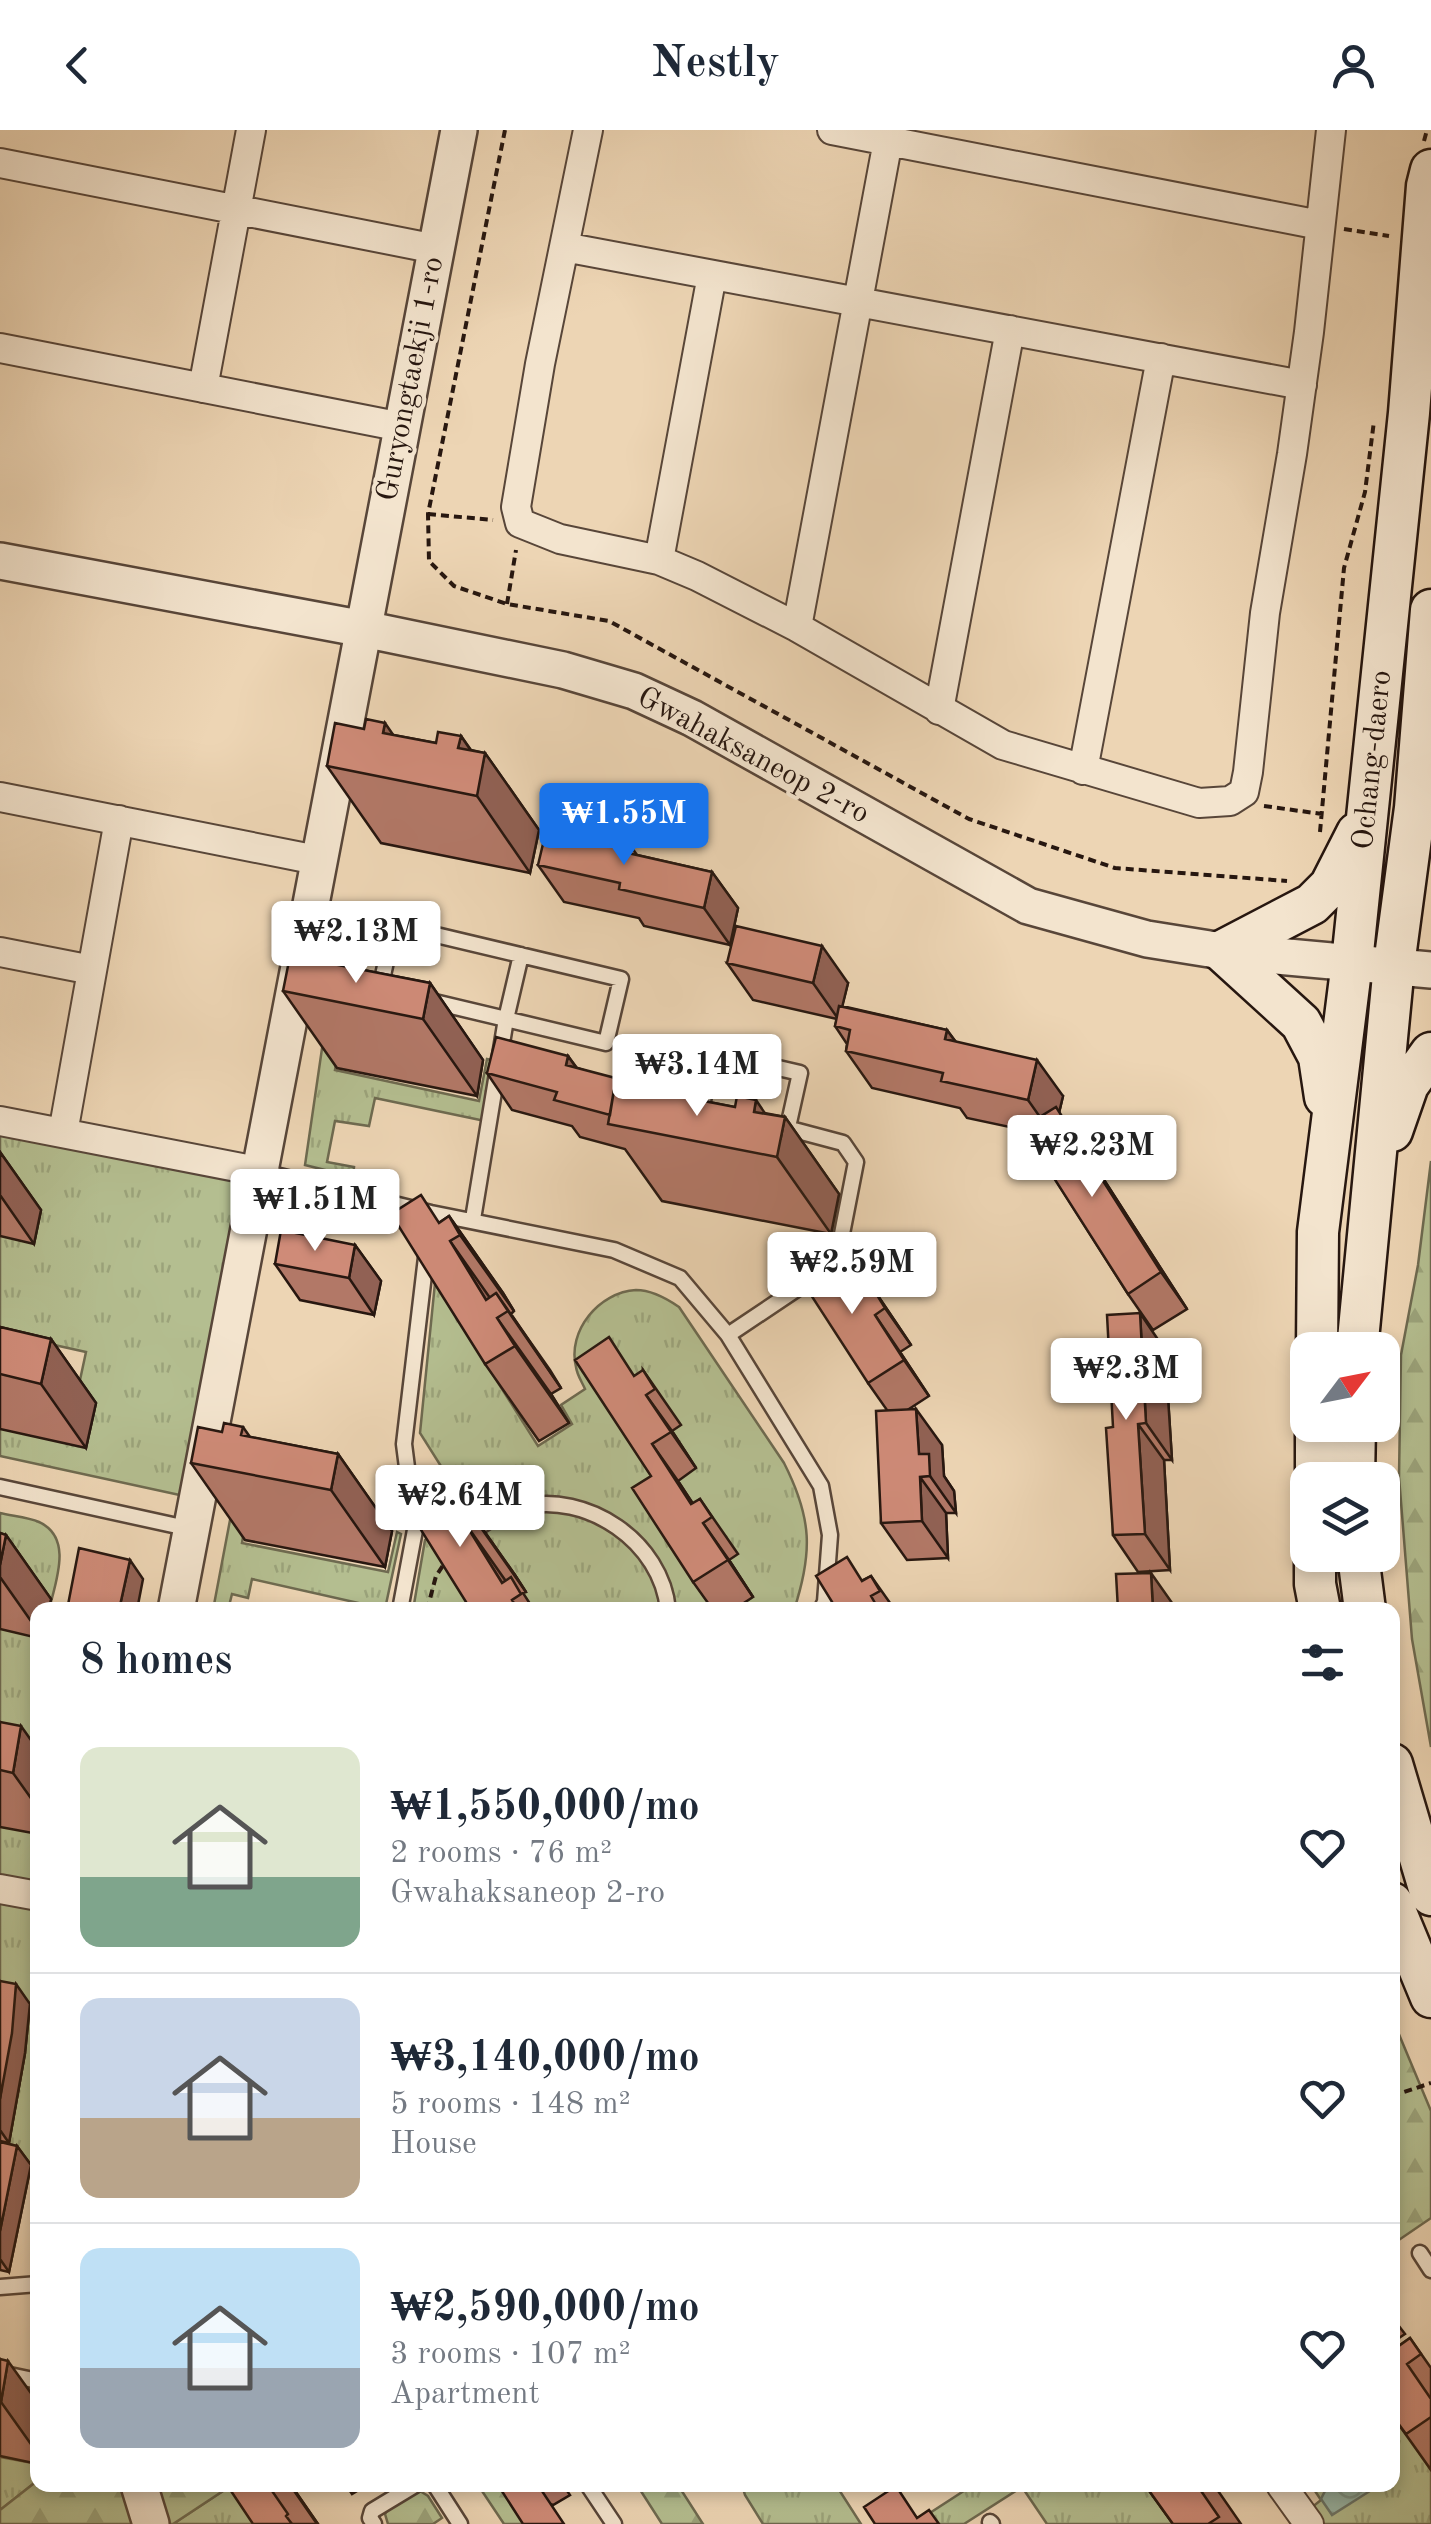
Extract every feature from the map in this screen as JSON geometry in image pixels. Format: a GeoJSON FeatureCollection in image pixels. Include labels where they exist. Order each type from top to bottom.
{"type":"FeatureCollection","features":[{"type":"Feature","properties":{"kind":"main road","name":"Ochang-daero"},"geometry":{"type":"LineString","coordinates":[[1317,1332],[1318,1232],[1368,812],[1431,170]]}},
{"type":"Feature","properties":{"kind":"main road","name":"Ochang-daero"},"geometry":{"type":"LineString","coordinates":[[1358,1332],[1372,1187],[1413,968],[1414,808],[1431,610]]}},
{"type":"Feature","properties":{"kind":"main road"},"geometry":{"type":"LineString","coordinates":[[1414,808],[1431,877]]}},
{"type":"Feature","properties":{"kind":"main road"},"geometry":{"type":"LineString","coordinates":[[1330,1135],[1319,1057],[1301,1023],[1222,951],[1312,904],[1330,886],[1368,812]]}},
{"type":"Feature","properties":{"kind":"main road"},"geometry":{"type":"LineString","coordinates":[[1372,1187],[1408,1085],[1431,1053]]}},
{"type":"Feature","properties":{"kind":"main road"},"geometry":{"type":"LineString","coordinates":[[1315,1572],[1318,1602]]}},
{"type":"Feature","properties":{"kind":"main road"},"geometry":{"type":"LineString","coordinates":[[1360,1572],[1363,1602]]}},
{"type":"Feature","properties":{"kind":"main road"},"geometry":{"type":"LineString","coordinates":[[1400,1791],[1431,1895]]}},
{"type":"Feature","properties":{"kind":"main road"},"geometry":{"type":"LineString","coordinates":[[1400,1922],[1431,1996]]}},
{"type":"Feature","properties":{"kind":"street"},"geometry":{"type":"LineString","coordinates":[[203,388],[251,130]]}},
{"type":"Feature","properties":{"kind":"street","name":"Guryongtaekji 1-ro"},"geometry":{"type":"LineString","coordinates":[[178,1602],[459,130]]}},
{"type":"Feature","properties":{"kind":"street"},"geometry":{"type":"LineString","coordinates":[[588,130],[516,507],[520,523],[560,539],[659,560],[797,627],[1003,745],[1199,802],[1230,802],[1244,792],[1248,772],[1265,612],[1302,385],[1331,130]]}},
{"type":"Feature","properties":{"kind":"street"},"geometry":{"type":"LineString","coordinates":[[832,130],[889,136],[1320,225]]}},
{"type":"Feature","properties":{"kind":"street"},"geometry":{"type":"LineString","coordinates":[[797,627],[889,136]]}},
{"type":"Feature","properties":{"kind":"street"},"geometry":{"type":"LineString","coordinates":[[0,162],[436,249]]}},
{"type":"Feature","properties":{"kind":"street"},"geometry":{"type":"LineString","coordinates":[[564,247],[1302,385]]}},
{"type":"Feature","properties":{"kind":"street"},"geometry":{"type":"LineString","coordinates":[[659,560],[712,275]]}},
{"type":"Feature","properties":{"kind":"street"},"geometry":{"type":"LineString","coordinates":[[939,710],[1010,330]]}},
{"type":"Feature","properties":{"kind":"street"},"geometry":{"type":"LineString","coordinates":[[0,348],[402,427]]}},
{"type":"Feature","properties":{"kind":"street"},"geometry":{"type":"LineString","coordinates":[[1084,770],[1160,358]]}},
{"type":"Feature","properties":{"kind":"street","name":"Gwahaksaneop 2-ro"},"geometry":{"type":"LineString","coordinates":[[0,561],[563,670],[634,691],[726,736],[1028,906],[1147,938],[1222,951],[1413,968]]}},
{"type":"Feature","properties":{"kind":"street"},"geometry":{"type":"LineString","coordinates":[[0,796],[318,860]]}},
{"type":"Feature","properties":{"kind":"street"},"geometry":{"type":"LineString","coordinates":[[63,1133],[119,820]]}},
{"type":"Feature","properties":{"kind":"street"},"geometry":{"type":"LineString","coordinates":[[0,952],[92,970]]}},
{"type":"Feature","properties":{"kind":"street"},"geometry":{"type":"LineString","coordinates":[[0,1121],[262,1172]]}},
{"type":"Feature","properties":{"kind":"street"},"geometry":{"type":"LineString","coordinates":[[0,1889],[30,1895]]}},
{"type":"Feature","properties":{"kind":"street"},"geometry":{"type":"LineString","coordinates":[[141,2492],[152,2524]]}},
{"type":"Feature","properties":{"kind":"street"},"geometry":{"type":"LineString","coordinates":[[1287,2492],[1309,2524]]}},
{"type":"Feature","properties":{"kind":"lane"},"geometry":{"type":"LineString","coordinates":[[394,926],[521,955],[621,978],[606,1042],[380,990],[394,926]]}},
{"type":"Feature","properties":{"kind":"lane"},"geometry":{"type":"LineString","coordinates":[[474,1220],[506,1019],[521,955]]}},
{"type":"Feature","properties":{"kind":"lane"},"geometry":{"type":"LineString","coordinates":[[718,1114],[701,1110],[713,1054],[800,1073],[788,1128]]}},
{"type":"Feature","properties":{"kind":"lane"},"geometry":{"type":"LineString","coordinates":[[728,1335],[819,1274],[840,1244],[856,1162],[842,1143],[771,1124]]}},
{"type":"Feature","properties":{"kind":"lane"},"geometry":{"type":"LineString","coordinates":[[262,1172],[431,1214],[614,1250],[680,1278],[728,1335],[821,1486],[830,1535],[827,1602]]}},
{"type":"Feature","properties":{"kind":"lane"},"geometry":{"type":"LineString","coordinates":[[402,1602],[422,1532],[404,1444],[431,1214]]}},
{"type":"Feature","properties":{"kind":"lane"},"geometry":{"type":"LineString","coordinates":[[0,1487],[192,1529]]}},
{"type":"Feature","properties":{"kind":"lane"},"geometry":{"type":"LineString","coordinates":[[458,1543],[487,1520],[522,1507],[560,1504],[596,1514],[628,1534],[652,1563],[667,1602]]}},
{"type":"Feature","properties":{"kind":"lane"},"geometry":{"type":"LineString","coordinates":[[1420,2253],[1431,2270]]}},
{"type":"Feature","properties":{"kind":"lane"},"geometry":{"type":"LineString","coordinates":[[0,2287],[30,2285]]}},
{"type":"Feature","properties":{"kind":"lane"},"geometry":{"type":"LineString","coordinates":[[0,2373],[30,2379]]}},
{"type":"Feature","properties":{"kind":"lane"},"geometry":{"type":"LineString","coordinates":[[374,2524],[370,2518],[372,2511],[404,2492]]}},
{"type":"Feature","properties":{"kind":"lane"},"geometry":{"type":"LineString","coordinates":[[439,2492],[460,2524]]}},
{"type":"Feature","properties":{"kind":"lane"},"geometry":{"type":"LineString","coordinates":[[593,2492],[614,2524]]}},
{"type":"Feature","properties":{"kind":"path"},"geometry":{"type":"LineString","coordinates":[[1320,225],[1398,238]]}},
{"type":"Feature","properties":{"kind":"path"},"geometry":{"type":"LineString","coordinates":[[428,514],[520,523],[507,604]]}},
{"type":"Feature","properties":{"kind":"path"},"geometry":{"type":"LineString","coordinates":[[1230,802],[1322,814]]}},
{"type":"Feature","properties":{"kind":"path"},"geometry":{"type":"LineString","coordinates":[[429,1602],[436,1576],[458,1543]]}},
{"type":"Feature","properties":{"kind":"path"},"geometry":{"type":"LineString","coordinates":[[1400,2093],[1429,2084]]}},
{"type":"Feature","properties":{"kind":"green space"},"geometry":{"type":"Polygon","coordinates":[[[325,1028],[342,1032],[335,1070],[479,1101],[487,1059],[496,1061],[485,1121],[375,1098],[369,1126],[335,1121],[327,1162],[354,1167],[353,1177],[305,1165],[325,1028]]]}},
{"type":"Feature","properties":{"kind":"green space"},"geometry":{"type":"Polygon","coordinates":[[[0,1135],[262,1172],[198,1499],[0,1456],[0,1361],[80,1380],[86,1352],[0,1333],[0,1135]]]}},
{"type":"Feature","properties":{"kind":"green space"},"geometry":{"type":"Polygon","coordinates":[[[1431,1161],[1431,1747],[1412,1639],[1399,1462],[1401,1355],[1418,1265],[1431,1161]]]}},
{"type":"Feature","properties":{"kind":"green space"},"geometry":{"type":"Polygon","coordinates":[[[435,1283],[538,1446],[572,1424],[561,1405],[585,1389],[574,1353],[581,1327],[589,1316],[622,1292],[636,1290],[659,1295],[679,1307],[784,1463],[793,1483],[807,1535],[796,1602],[745,1602],[753,1597],[729,1560],[726,1536],[714,1602],[520,1602],[517,1597],[525,1591],[515,1575],[486,1602],[414,1602],[425,1540],[468,1509],[420,1433],[435,1283]]]}},
{"type":"Feature","properties":{"kind":"green space"},"geometry":{"type":"Polygon","coordinates":[[[234,1499],[249,1502],[242,1543],[388,1572],[397,1532],[401,1534],[386,1602],[354,1602],[252,1579],[248,1598],[232,1594],[230,1602],[215,1602],[234,1499]]]}},
{"type":"Feature","properties":{"kind":"green space"},"geometry":{"type":"Polygon","coordinates":[[[0,1513],[39,1522],[50,1529],[59,1550],[51,1602],[30,1602],[30,2164],[0,2158],[0,2141],[9,2142],[25,2053],[0,1997],[0,1513]]]}},
{"type":"Feature","properties":{"kind":"green space"},"geometry":{"type":"Polygon","coordinates":[[[1400,2037],[1431,2111],[1431,2218],[1400,2239],[1400,2037]]]}},
{"type":"Feature","properties":{"kind":"green space"},"geometry":{"type":"Polygon","coordinates":[[[1400,2424],[1431,2470],[1431,2524],[1291,2524],[1321,2500],[1316,2492],[1400,2492],[1400,2424]]]}},
{"type":"Feature","properties":{"kind":"green space"},"geometry":{"type":"Polygon","coordinates":[[[0,2457],[30,2463],[30,2486],[0,2510],[0,2457]]]}},
{"type":"Feature","properties":{"kind":"green space"},"geometry":{"type":"Polygon","coordinates":[[[30,2486],[30,2492],[221,2492],[173,2524],[0,2524],[0,2510],[30,2486]]]}},
{"type":"Feature","properties":{"kind":"green space"},"geometry":{"type":"Polygon","coordinates":[[[221,2492],[236,2492],[256,2524],[173,2524],[221,2492]]]}},
{"type":"Feature","properties":{"kind":"green space"},"geometry":{"type":"Polygon","coordinates":[[[422,2492],[442,2518],[433,2524],[388,2524],[388,2509],[422,2492]]]}},
{"type":"Feature","properties":{"kind":"green space"},"geometry":{"type":"Polygon","coordinates":[[[483,2492],[505,2492],[526,2524],[504,2524],[483,2492]]]}},
{"type":"Feature","properties":{"kind":"green space"},"geometry":{"type":"Polygon","coordinates":[[[641,2492],[682,2492],[703,2524],[662,2524],[641,2492]]]}},
{"type":"Feature","properties":{"kind":"green space"},"geometry":{"type":"Polygon","coordinates":[[[744,2492],[840,2492],[861,2524],[763,2524],[744,2492]]]}},
{"type":"Feature","properties":{"kind":"green space"},"geometry":{"type":"Polygon","coordinates":[[[962,2492],[1014,2492],[964,2524],[916,2522],[962,2492]]]}},
{"type":"Feature","properties":{"kind":"green space"},"geometry":{"type":"Polygon","coordinates":[[[1025,2492],[1150,2492],[1173,2524],[1047,2524],[1025,2492]]]}},
{"type":"Feature","properties":{"kind":"water"},"geometry":{"type":"Polygon","coordinates":[[[1324,2492],[1368,2492],[1332,2515],[1321,2499],[1324,2492]]]}},
{"type":"Feature","properties":{"kind":"building"},"geometry":{"type":"Polygon","coordinates":[[[366,719],[385,723],[383,733],[436,743],[438,732],[461,736],[458,748],[485,753],[477,796],[327,766],[335,723],[364,729],[366,719]]]}},
{"type":"Feature","properties":{"kind":"building"},"geometry":{"type":"Polygon","coordinates":[[[547,827],[630,845],[628,853],[712,872],[704,908],[619,889],[620,883],[538,865],[547,827]]]}},
{"type":"Feature","properties":{"kind":"building"},"geometry":{"type":"Polygon","coordinates":[[[736,926],[822,946],[813,983],[727,963],[736,926]]]}},
{"type":"Feature","properties":{"kind":"building"},"geometry":{"type":"Polygon","coordinates":[[[316,951],[334,955],[333,964],[430,983],[423,1019],[283,991],[290,956],[314,960],[316,951]]]}},
{"type":"Feature","properties":{"kind":"building"},"geometry":{"type":"Polygon","coordinates":[[[839,1006],[947,1030],[945,1039],[1037,1060],[1028,1100],[941,1081],[943,1073],[846,1051],[850,1030],[835,1026],[839,1006]]]}},
{"type":"Feature","properties":{"kind":"building"},"geometry":{"type":"Polygon","coordinates":[[[496,1037],[568,1056],[566,1065],[638,1084],[637,1088],[615,1084],[610,1115],[554,1100],[557,1092],[487,1073],[496,1037]]]}},
{"type":"Feature","properties":{"kind":"building"},"geometry":{"type":"Polygon","coordinates":[[[645,1080],[664,1083],[662,1093],[735,1107],[737,1096],[756,1100],[754,1112],[785,1117],[777,1157],[608,1124],[615,1084],[643,1090],[645,1080]]]}},
{"type":"Feature","properties":{"kind":"building"},"geometry":{"type":"Polygon","coordinates":[[[1056,1107],[1161,1272],[1128,1294],[1022,1128],[1056,1107]]]}},
{"type":"Feature","properties":{"kind":"building"},"geometry":{"type":"Polygon","coordinates":[[[421,1195],[439,1223],[449,1216],[460,1235],[450,1241],[486,1300],[496,1293],[508,1311],[497,1318],[515,1346],[485,1364],[391,1214],[421,1195]]]}},
{"type":"Feature","properties":{"kind":"building"},"geometry":{"type":"Polygon","coordinates":[[[281,1230],[355,1245],[349,1278],[275,1264],[281,1230]]]}},
{"type":"Feature","properties":{"kind":"building"},"geometry":{"type":"Polygon","coordinates":[[[835,1252],[863,1296],[874,1290],[885,1308],[875,1315],[904,1360],[868,1383],[798,1275],[835,1252]]]}},
{"type":"Feature","properties":{"kind":"building"},"geometry":{"type":"Polygon","coordinates":[[[1140,1313],[1146,1423],[1138,1424],[1145,1534],[1113,1535],[1106,1428],[1113,1427],[1107,1315],[1140,1313]]]}},
{"type":"Feature","properties":{"kind":"building"},"geometry":{"type":"Polygon","coordinates":[[[0,1327],[51,1339],[41,1384],[0,1374],[0,1327]]]}},
{"type":"Feature","properties":{"kind":"building"},"geometry":{"type":"Polygon","coordinates":[[[609,1337],[634,1376],[643,1370],[655,1389],[646,1395],[671,1432],[652,1444],[691,1504],[700,1499],[712,1517],[703,1523],[728,1560],[693,1582],[632,1488],[651,1476],[575,1360],[609,1337]]]}},
{"type":"Feature","properties":{"kind":"building"},"geometry":{"type":"Polygon","coordinates":[[[916,1409],[919,1454],[929,1454],[930,1476],[920,1477],[922,1521],[881,1523],[876,1411],[916,1409]]]}},
{"type":"Feature","properties":{"kind":"building"},"geometry":{"type":"Polygon","coordinates":[[[224,1423],[243,1427],[241,1435],[338,1454],[331,1490],[191,1463],[198,1427],[222,1432],[224,1423]]]}},
{"type":"Feature","properties":{"kind":"building"},"geometry":{"type":"Polygon","coordinates":[[[438,1479],[453,1504],[461,1498],[472,1515],[463,1520],[502,1583],[511,1577],[521,1594],[513,1602],[466,1602],[403,1501],[438,1479]]]}},
{"type":"Feature","properties":{"kind":"building"},"geometry":{"type":"Polygon","coordinates":[[[0,1533],[6,1535],[0,1565],[0,1533]]]}},
{"type":"Feature","properties":{"kind":"building"},"geometry":{"type":"Polygon","coordinates":[[[79,1548],[130,1560],[121,1602],[69,1602],[79,1548]]]}},
{"type":"Feature","properties":{"kind":"building"},"geometry":{"type":"Polygon","coordinates":[[[847,1557],[862,1581],[871,1576],[880,1591],[871,1596],[874,1602],[832,1602],[816,1576],[847,1557]]]}},
{"type":"Feature","properties":{"kind":"building"},"geometry":{"type":"Polygon","coordinates":[[[1151,1573],[1153,1602],[1118,1602],[1116,1574],[1151,1573]]]}},
{"type":"Feature","properties":{"kind":"building"},"geometry":{"type":"Polygon","coordinates":[[[0,1722],[21,1726],[13,1773],[0,1770],[0,1722]]]}},
{"type":"Feature","properties":{"kind":"building"},"geometry":{"type":"Polygon","coordinates":[[[0,1981],[16,1984],[0,2099],[0,1981]]]}},
{"type":"Feature","properties":{"kind":"building"},"geometry":{"type":"Polygon","coordinates":[[[0,2142],[17,2146],[0,2231],[0,2142]]]}},
{"type":"Feature","properties":{"kind":"building"},"geometry":{"type":"Polygon","coordinates":[[[1410,2338],[1421,2354],[1407,2364],[1431,2399],[1431,2417],[1406,2434],[1400,2426],[1400,2345],[1410,2338]]]}},
{"type":"Feature","properties":{"kind":"building"},"geometry":{"type":"Polygon","coordinates":[[[0,2359],[8,2361],[1,2402],[0,2402],[0,2359]]]}},
{"type":"Feature","properties":{"kind":"building"},"geometry":{"type":"Polygon","coordinates":[[[232,2492],[273,2492],[292,2524],[253,2524],[232,2492]]]}},
{"type":"Feature","properties":{"kind":"building"},"geometry":{"type":"Polygon","coordinates":[[[502,2492],[543,2492],[564,2524],[523,2524],[502,2492]]]}},
{"type":"Feature","properties":{"kind":"building"},"geometry":{"type":"Polygon","coordinates":[[[887,2492],[900,2492],[917,2518],[929,2510],[939,2524],[875,2524],[864,2507],[887,2492]]]}},
{"type":"Feature","properties":{"kind":"building"},"geometry":{"type":"Polygon","coordinates":[[[1150,2492],[1202,2492],[1219,2517],[1208,2524],[1173,2524],[1150,2492]]]}}]}
